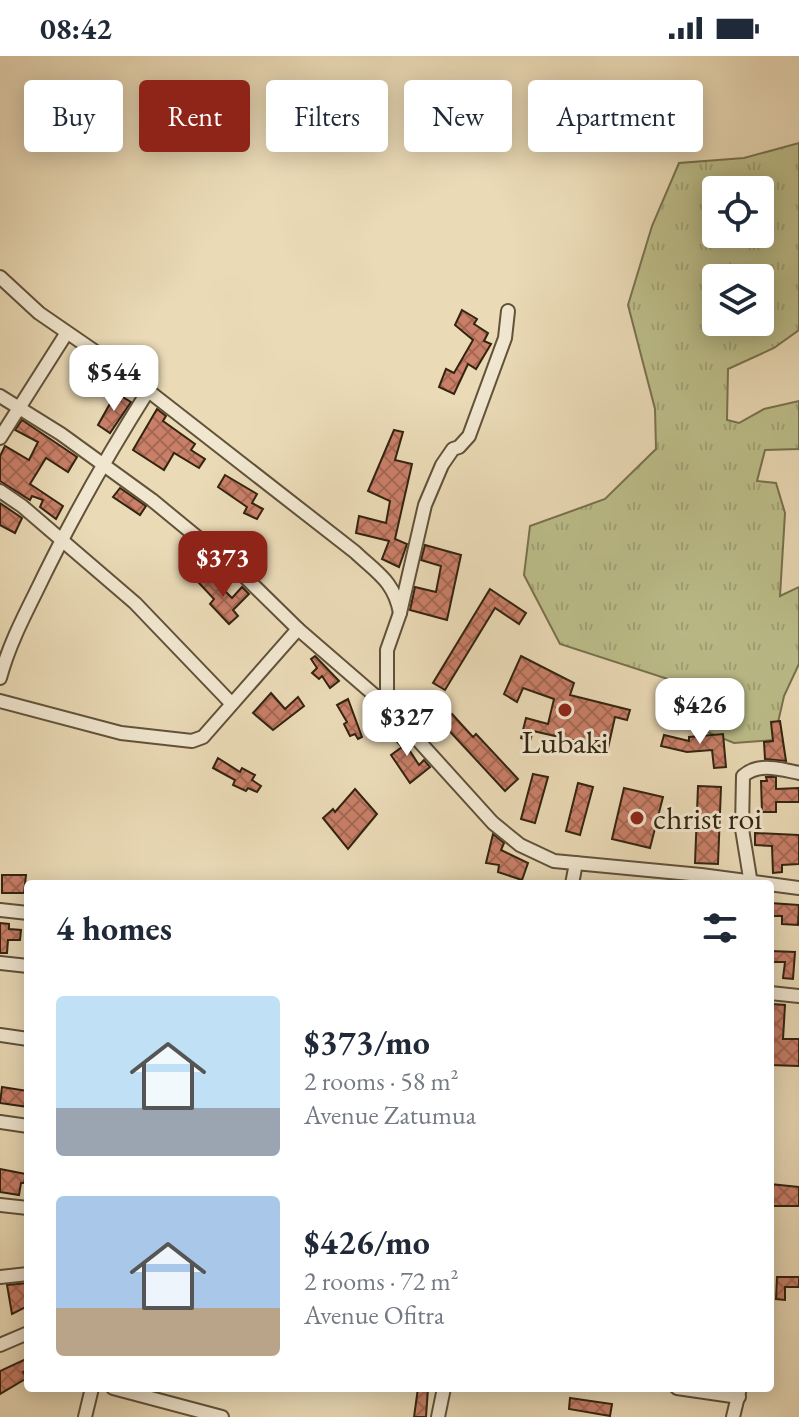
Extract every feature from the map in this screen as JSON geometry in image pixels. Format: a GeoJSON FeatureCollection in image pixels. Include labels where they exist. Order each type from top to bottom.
{"type":"FeatureCollection","features":[{"type":"Feature","properties":{"kind":"street"},"geometry":{"type":"LineString","coordinates":[[0,277],[66,334],[119,368],[213,439],[388,581],[397,597],[400,613]]}},
{"type":"Feature","properties":{"kind":"street"},"geometry":{"type":"LineString","coordinates":[[387,706],[385,659],[400,613],[419,527],[433,483],[450,453],[469,436],[505,338],[508,311]]}},
{"type":"Feature","properties":{"kind":"street"},"geometry":{"type":"LineString","coordinates":[[0,438],[66,334]]}},
{"type":"Feature","properties":{"kind":"street"},"geometry":{"type":"LineString","coordinates":[[0,678],[14,638],[61,539],[148,391]]}},
{"type":"Feature","properties":{"kind":"street"},"geometry":{"type":"LineString","coordinates":[[0,396],[104,465],[194,533],[242,574],[298,629],[387,706],[493,823],[520,845],[554,861],[732,880]]}},
{"type":"Feature","properties":{"kind":"street"},"geometry":{"type":"LineString","coordinates":[[0,408],[17,408]]}},
{"type":"Feature","properties":{"kind":"street"},"geometry":{"type":"LineString","coordinates":[[0,491],[145,612],[231,703]]}},
{"type":"Feature","properties":{"kind":"street"},"geometry":{"type":"LineString","coordinates":[[0,701],[121,733],[192,741],[203,737],[298,629]]}},
{"type":"Feature","properties":{"kind":"street"},"geometry":{"type":"LineString","coordinates":[[750,880],[742,829],[743,776],[752,768],[764,767],[799,773]]}},
{"type":"Feature","properties":{"kind":"street"},"geometry":{"type":"LineString","coordinates":[[573,880],[576,863]]}},
{"type":"Feature","properties":{"kind":"street"},"geometry":{"type":"LineString","coordinates":[[774,885],[799,888]]}},
{"type":"Feature","properties":{"kind":"street"},"geometry":{"type":"LineString","coordinates":[[0,910],[24,913]]}},
{"type":"Feature","properties":{"kind":"street"},"geometry":{"type":"LineString","coordinates":[[0,963],[24,966]]}},
{"type":"Feature","properties":{"kind":"street"},"geometry":{"type":"LineString","coordinates":[[774,993],[799,996]]}},
{"type":"Feature","properties":{"kind":"street"},"geometry":{"type":"LineString","coordinates":[[0,1035],[24,1038]]}},
{"type":"Feature","properties":{"kind":"street"},"geometry":{"type":"LineString","coordinates":[[0,1122],[24,1125]]}},
{"type":"Feature","properties":{"kind":"street"},"geometry":{"type":"LineString","coordinates":[[0,1205],[24,1208]]}},
{"type":"Feature","properties":{"kind":"street"},"geometry":{"type":"LineString","coordinates":[[0,1277],[24,1274]]}},
{"type":"Feature","properties":{"kind":"street"},"geometry":{"type":"LineString","coordinates":[[0,1345],[24,1335]]}},
{"type":"Feature","properties":{"kind":"street"},"geometry":{"type":"LineString","coordinates":[[85,1417],[91,1392]]}},
{"type":"Feature","properties":{"kind":"street"},"geometry":{"type":"LineString","coordinates":[[124,1392],[176,1411],[222,1417]]}},
{"type":"Feature","properties":{"kind":"street"},"geometry":{"type":"LineString","coordinates":[[438,1417],[443,1392]]}},
{"type":"Feature","properties":{"kind":"street"},"geometry":{"type":"LineString","coordinates":[[733,1417],[740,1392]]}},
{"type":"Feature","properties":{"kind":"green space"},"geometry":{"type":"Polygon","coordinates":[[[799,143],[799,330],[774,348],[728,369],[727,420],[739,423],[764,409],[799,401],[799,449],[765,450],[757,481],[776,483],[785,513],[780,596],[799,587],[799,664],[784,696],[774,740],[734,743],[683,722],[671,680],[560,644],[524,575],[530,526],[605,499],[656,449],[655,409],[628,305],[652,226],[679,163],[744,158],[799,143]]]}},
{"type":"Feature","properties":{"kind":"building"},"geometry":{"type":"Polygon","coordinates":[[[462,310],[477,319],[474,324],[488,333],[484,341],[491,344],[476,369],[468,364],[454,394],[439,387],[446,369],[454,373],[473,340],[455,325],[462,310]]]}},
{"type":"Feature","properties":{"kind":"building"},"geometry":{"type":"Polygon","coordinates":[[[116,393],[131,402],[110,433],[98,425],[116,393]]]}},
{"type":"Feature","properties":{"kind":"building"},"geometry":{"type":"Polygon","coordinates":[[[157,409],[166,416],[163,421],[195,444],[191,450],[205,459],[199,468],[174,453],[164,470],[133,450],[157,409]]]}},
{"type":"Feature","properties":{"kind":"building"},"geometry":{"type":"Polygon","coordinates":[[[22,420],[77,457],[68,472],[46,458],[30,484],[63,506],[56,519],[40,507],[43,500],[32,496],[30,500],[0,481],[0,456],[5,446],[29,460],[38,442],[15,430],[22,420]]]}},
{"type":"Feature","properties":{"kind":"building"},"geometry":{"type":"Polygon","coordinates":[[[394,430],[403,432],[395,460],[412,464],[395,539],[407,544],[399,567],[382,559],[389,541],[356,533],[359,516],[386,523],[390,501],[368,491],[394,430]]]}},
{"type":"Feature","properties":{"kind":"building"},"geometry":{"type":"Polygon","coordinates":[[[225,475],[257,494],[252,503],[263,509],[257,519],[244,513],[247,507],[218,487],[225,475]]]}},
{"type":"Feature","properties":{"kind":"building"},"geometry":{"type":"Polygon","coordinates":[[[120,488],[146,506],[140,515],[113,497],[120,488]]]}},
{"type":"Feature","properties":{"kind":"building"},"geometry":{"type":"Polygon","coordinates":[[[0,503],[22,518],[15,533],[0,525],[0,503]]]}},
{"type":"Feature","properties":{"kind":"building"},"geometry":{"type":"Polygon","coordinates":[[[425,545],[461,555],[447,620],[410,610],[415,587],[436,592],[441,566],[421,560],[425,545]]]}},
{"type":"Feature","properties":{"kind":"building"},"geometry":{"type":"Polygon","coordinates":[[[208,574],[232,598],[242,587],[249,594],[233,610],[238,616],[229,624],[210,604],[214,599],[199,583],[208,574]]]}},
{"type":"Feature","properties":{"kind":"building"},"geometry":{"type":"Polygon","coordinates":[[[490,589],[526,613],[519,624],[495,608],[445,690],[433,683],[490,589]]]}},
{"type":"Feature","properties":{"kind":"building"},"geometry":{"type":"Polygon","coordinates":[[[315,656],[339,681],[330,688],[322,676],[319,679],[312,673],[317,668],[311,659],[315,656]]]}},
{"type":"Feature","properties":{"kind":"building"},"geometry":{"type":"Polygon","coordinates":[[[521,656],[574,683],[570,695],[630,710],[627,720],[615,717],[608,748],[533,731],[530,741],[521,738],[526,718],[548,724],[554,699],[523,688],[517,702],[504,694],[521,656]]]}},
{"type":"Feature","properties":{"kind":"building"},"geometry":{"type":"Polygon","coordinates":[[[271,693],[285,709],[298,697],[304,706],[273,730],[253,713],[271,693]]]}},
{"type":"Feature","properties":{"kind":"building"},"geometry":{"type":"Polygon","coordinates":[[[348,699],[362,737],[358,739],[355,734],[350,736],[344,724],[347,722],[337,705],[348,699]]]}},
{"type":"Feature","properties":{"kind":"building"},"geometry":{"type":"Polygon","coordinates":[[[452,714],[473,737],[476,734],[518,779],[505,791],[442,723],[452,714]]]}},
{"type":"Feature","properties":{"kind":"building"},"geometry":{"type":"Polygon","coordinates":[[[780,721],[786,761],[765,759],[764,742],[773,741],[771,722],[780,721]]]}},
{"type":"Feature","properties":{"kind":"building"},"geometry":{"type":"Polygon","coordinates":[[[392,725],[408,743],[406,745],[419,765],[424,760],[430,767],[410,783],[391,755],[402,747],[386,730],[392,725]]]}},
{"type":"Feature","properties":{"kind":"building"},"geometry":{"type":"Polygon","coordinates":[[[723,734],[726,767],[714,768],[712,750],[687,752],[661,746],[664,735],[689,741],[689,737],[723,734]]]}},
{"type":"Feature","properties":{"kind":"building"},"geometry":{"type":"Polygon","coordinates":[[[218,758],[240,772],[242,768],[255,775],[252,780],[261,786],[257,792],[233,785],[235,780],[213,768],[218,758]]]}},
{"type":"Feature","properties":{"kind":"building"},"geometry":{"type":"Polygon","coordinates":[[[533,774],[548,777],[535,823],[521,819],[533,774]]]}},
{"type":"Feature","properties":{"kind":"building"},"geometry":{"type":"Polygon","coordinates":[[[766,777],[776,777],[776,789],[799,788],[799,802],[776,802],[776,812],[762,812],[761,781],[767,781],[766,777]]]}},
{"type":"Feature","properties":{"kind":"building"},"geometry":{"type":"Polygon","coordinates":[[[578,783],[593,787],[580,835],[566,831],[578,783]]]}},
{"type":"Feature","properties":{"kind":"building"},"geometry":{"type":"Polygon","coordinates":[[[698,786],[721,787],[718,864],[695,863],[698,786]]]}},
{"type":"Feature","properties":{"kind":"building","name":"christ roi"},"geometry":{"type":"Polygon","coordinates":[[[624,788],[663,797],[650,848],[612,839],[624,788]]]}},
{"type":"Feature","properties":{"kind":"building"},"geometry":{"type":"Polygon","coordinates":[[[355,789],[377,814],[348,849],[323,818],[333,809],[335,812],[355,789]]]}},
{"type":"Feature","properties":{"kind":"building"},"geometry":{"type":"Polygon","coordinates":[[[755,833],[799,835],[799,864],[782,865],[782,872],[773,873],[772,846],[755,845],[755,833]]]}},
{"type":"Feature","properties":{"kind":"building"},"geometry":{"type":"Polygon","coordinates":[[[493,834],[504,843],[501,850],[528,863],[522,880],[498,872],[499,865],[486,863],[493,834]]]}},
{"type":"Feature","properties":{"kind":"building"},"geometry":{"type":"Polygon","coordinates":[[[2,875],[26,875],[24,893],[2,893],[2,875]]]}},
{"type":"Feature","properties":{"kind":"building"},"geometry":{"type":"Polygon","coordinates":[[[774,903],[799,905],[798,925],[782,924],[782,916],[774,916],[774,903]]]}},
{"type":"Feature","properties":{"kind":"building"},"geometry":{"type":"Polygon","coordinates":[[[0,923],[9,924],[9,929],[21,930],[20,940],[8,940],[7,953],[0,953],[0,923]]]}},
{"type":"Feature","properties":{"kind":"building"},"geometry":{"type":"Polygon","coordinates":[[[774,951],[795,952],[793,979],[783,978],[785,962],[774,962],[774,951]]]}},
{"type":"Feature","properties":{"kind":"building"},"geometry":{"type":"Polygon","coordinates":[[[774,1004],[785,1005],[783,1039],[799,1039],[799,1066],[774,1065],[774,1004]]]}},
{"type":"Feature","properties":{"kind":"building"},"geometry":{"type":"Polygon","coordinates":[[[2,1087],[24,1090],[24,1106],[0,1103],[2,1087]]]}},
{"type":"Feature","properties":{"kind":"building"},"geometry":{"type":"Polygon","coordinates":[[[0,1169],[24,1174],[19,1195],[0,1192],[0,1169]]]}},
{"type":"Feature","properties":{"kind":"building"},"geometry":{"type":"Polygon","coordinates":[[[774,1184],[799,1187],[799,1206],[774,1206],[774,1184]]]}},
{"type":"Feature","properties":{"kind":"building"},"geometry":{"type":"Polygon","coordinates":[[[777,1277],[799,1277],[799,1287],[785,1287],[785,1300],[776,1299],[777,1277]]]}},
{"type":"Feature","properties":{"kind":"building"},"geometry":{"type":"Polygon","coordinates":[[[24,1283],[24,1308],[12,1314],[7,1285],[24,1283]]]}},
{"type":"Feature","properties":{"kind":"building"},"geometry":{"type":"Polygon","coordinates":[[[24,1360],[24,1380],[0,1394],[0,1371],[24,1360]]]}},
{"type":"Feature","properties":{"kind":"building"},"geometry":{"type":"Polygon","coordinates":[[[417,1392],[428,1392],[426,1417],[414,1417],[417,1392]]]}},
{"type":"Feature","properties":{"kind":"building"},"geometry":{"type":"Polygon","coordinates":[[[570,1398],[612,1404],[610,1416],[569,1409],[570,1398]]]}},
{"type":"Feature","properties":{"kind":"place","name":"Lubaki"},"geometry":{"type":"Point","coordinates":[565,710]}},
{"type":"Feature","properties":{"kind":"place","name":"christ roi"},"geometry":{"type":"Point","coordinates":[637,818]}}]}
